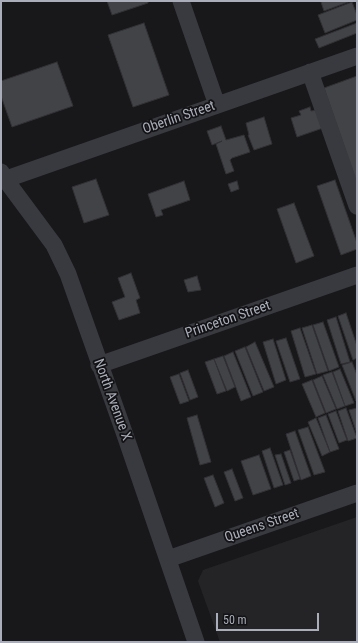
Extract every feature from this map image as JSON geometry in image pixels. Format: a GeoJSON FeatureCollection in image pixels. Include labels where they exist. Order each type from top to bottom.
{"type":"FeatureCollection","features":[{"type":"Feature","properties":{"kind":"street"},"geometry":{"type":"LineString","coordinates":[[181,1],[217,105]]}},
{"type":"Feature","properties":{"kind":"street","name":"Oberlin Street"},"geometry":{"type":"LineString","coordinates":[[2,177],[217,105],[357,56]]}},
{"type":"Feature","properties":{"kind":"street"},"geometry":{"type":"LineString","coordinates":[[310,72],[357,206]]}},
{"type":"Feature","properties":{"kind":"street","name":"North Avenue X"},"geometry":{"type":"LineString","coordinates":[[2,177],[54,245],[68,274],[196,642]]}},
{"type":"Feature","properties":{"kind":"street","name":"Princeton Street"},"geometry":{"type":"LineString","coordinates":[[99,365],[357,275]]}},
{"type":"Feature","properties":{"kind":"street","name":"Queens Street"},"geometry":{"type":"LineString","coordinates":[[168,558],[357,494]]}},
{"type":"Feature","properties":{"kind":"shaded area"},"geometry":{"type":"Polygon","coordinates":[[[357,517],[357,642],[220,642],[198,581],[203,570],[357,517]]]}},
{"type":"Feature","properties":{"kind":"building"},"geometry":{"type":"Polygon","coordinates":[[[107,1],[148,1],[148,3],[112,15],[107,1]]]}},
{"type":"Feature","properties":{"kind":"building"},"geometry":{"type":"Polygon","coordinates":[[[351,1],[324,11],[321,2],[351,1]]]}},
{"type":"Feature","properties":{"kind":"building"},"geometry":{"type":"Polygon","coordinates":[[[352,2],[357,15],[357,20],[325,33],[318,15],[352,2]]]}},
{"type":"Feature","properties":{"kind":"building"},"geometry":{"type":"Polygon","coordinates":[[[144,23],[169,95],[133,107],[108,35],[144,23]]]}},
{"type":"Feature","properties":{"kind":"building"},"geometry":{"type":"Polygon","coordinates":[[[357,23],[357,33],[319,48],[315,39],[357,23]]]}},
{"type":"Feature","properties":{"kind":"building"},"geometry":{"type":"Polygon","coordinates":[[[57,62],[73,106],[12,127],[1,96],[1,81],[57,62]]]}},
{"type":"Feature","properties":{"kind":"building"},"geometry":{"type":"Polygon","coordinates":[[[357,76],[357,184],[324,88],[357,76]]]}},
{"type":"Feature","properties":{"kind":"building"},"geometry":{"type":"Polygon","coordinates":[[[310,107],[311,111],[317,110],[323,128],[297,137],[291,118],[301,115],[299,111],[310,107]]]}},
{"type":"Feature","properties":{"kind":"building"},"geometry":{"type":"Polygon","coordinates":[[[264,117],[272,144],[254,150],[248,135],[246,123],[264,117]]]}},
{"type":"Feature","properties":{"kind":"building"},"geometry":{"type":"Polygon","coordinates":[[[221,126],[226,140],[244,135],[250,152],[232,158],[230,160],[234,171],[226,174],[216,144],[222,141],[212,145],[207,131],[221,126]]]}},
{"type":"Feature","properties":{"kind":"building"},"geometry":{"type":"Polygon","coordinates":[[[96,179],[109,215],[84,223],[72,187],[96,179]]]}},
{"type":"Feature","properties":{"kind":"building"},"geometry":{"type":"Polygon","coordinates":[[[335,180],[357,243],[357,249],[341,255],[317,186],[335,180]]]}},
{"type":"Feature","properties":{"kind":"building"},"geometry":{"type":"Polygon","coordinates":[[[184,181],[190,200],[161,210],[163,215],[156,217],[148,194],[184,181]]]}},
{"type":"Feature","properties":{"kind":"building"},"geometry":{"type":"Polygon","coordinates":[[[237,181],[239,189],[231,192],[228,184],[237,181]]]}},
{"type":"Feature","properties":{"kind":"building"},"geometry":{"type":"Polygon","coordinates":[[[294,203],[314,256],[296,263],[277,209],[294,203]]]}},
{"type":"Feature","properties":{"kind":"building"},"geometry":{"type":"Polygon","coordinates":[[[131,273],[140,298],[136,300],[140,313],[119,320],[112,302],[125,297],[118,278],[131,273]]]}},
{"type":"Feature","properties":{"kind":"building"},"geometry":{"type":"Polygon","coordinates":[[[197,276],[201,290],[188,292],[184,280],[197,276]]]}},
{"type":"Feature","properties":{"kind":"building"},"geometry":{"type":"Polygon","coordinates":[[[346,313],[357,346],[357,358],[353,360],[338,316],[346,313]]]}},
{"type":"Feature","properties":{"kind":"building"},"geometry":{"type":"Polygon","coordinates":[[[336,317],[350,362],[341,364],[327,320],[336,317]]]}},
{"type":"Feature","properties":{"kind":"building"},"geometry":{"type":"Polygon","coordinates":[[[323,322],[339,367],[329,371],[313,325],[323,322]]]}},
{"type":"Feature","properties":{"kind":"building"},"geometry":{"type":"Polygon","coordinates":[[[312,325],[328,371],[317,374],[302,328],[312,325]]]}},
{"type":"Feature","properties":{"kind":"building"},"geometry":{"type":"Polygon","coordinates":[[[300,328],[316,374],[305,377],[291,331],[300,328]]]}},
{"type":"Feature","properties":{"kind":"building"},"geometry":{"type":"Polygon","coordinates":[[[286,338],[300,379],[290,382],[276,341],[286,338]]]}},
{"type":"Feature","properties":{"kind":"building"},"geometry":{"type":"Polygon","coordinates":[[[273,339],[286,380],[276,384],[263,342],[273,339]]]}},
{"type":"Feature","properties":{"kind":"building"},"geometry":{"type":"Polygon","coordinates":[[[255,342],[274,387],[264,391],[246,347],[255,342]]]}},
{"type":"Feature","properties":{"kind":"building"},"geometry":{"type":"Polygon","coordinates":[[[245,347],[263,392],[253,396],[235,351],[245,347]]]}},
{"type":"Feature","properties":{"kind":"building"},"geometry":{"type":"Polygon","coordinates":[[[233,352],[251,397],[241,401],[224,356],[233,352]]]}},
{"type":"Feature","properties":{"kind":"building"},"geometry":{"type":"Polygon","coordinates":[[[223,356],[235,387],[227,391],[214,359],[223,356]]]}},
{"type":"Feature","properties":{"kind":"building"},"geometry":{"type":"Polygon","coordinates":[[[214,359],[226,391],[217,394],[205,362],[214,359]]]}},
{"type":"Feature","properties":{"kind":"building"},"geometry":{"type":"Polygon","coordinates":[[[352,362],[357,375],[356,401],[342,365],[352,362]]]}},
{"type":"Feature","properties":{"kind":"building"},"geometry":{"type":"Polygon","coordinates":[[[340,369],[354,403],[345,406],[333,372],[340,369]]]}},
{"type":"Feature","properties":{"kind":"building"},"geometry":{"type":"Polygon","coordinates":[[[188,370],[198,397],[190,400],[180,373],[188,370]]]}},
{"type":"Feature","properties":{"kind":"building"},"geometry":{"type":"Polygon","coordinates":[[[332,372],[345,406],[337,409],[323,375],[332,372]]]}},
{"type":"Feature","properties":{"kind":"building"},"geometry":{"type":"Polygon","coordinates":[[[179,374],[189,401],[180,404],[170,377],[179,374]]]}},
{"type":"Feature","properties":{"kind":"building"},"geometry":{"type":"Polygon","coordinates":[[[322,376],[336,409],[326,413],[313,380],[322,376]]]}},
{"type":"Feature","properties":{"kind":"building"},"geometry":{"type":"Polygon","coordinates":[[[312,380],[325,413],[316,417],[302,384],[312,380]]]}},
{"type":"Feature","properties":{"kind":"building"},"geometry":{"type":"Polygon","coordinates":[[[346,408],[357,438],[348,441],[338,411],[346,408]]]}},
{"type":"Feature","properties":{"kind":"building"},"geometry":{"type":"Polygon","coordinates":[[[357,408],[357,434],[349,410],[357,408]]]}},
{"type":"Feature","properties":{"kind":"building"},"geometry":{"type":"Polygon","coordinates":[[[336,411],[347,440],[339,443],[328,414],[336,411]]]}},
{"type":"Feature","properties":{"kind":"building"},"geometry":{"type":"Polygon","coordinates":[[[197,415],[211,462],[200,465],[187,418],[197,415]]]}},
{"type":"Feature","properties":{"kind":"building"},"geometry":{"type":"Polygon","coordinates":[[[326,415],[339,449],[330,452],[318,418],[326,415]]]}},
{"type":"Feature","properties":{"kind":"building"},"geometry":{"type":"Polygon","coordinates":[[[316,418],[330,452],[322,456],[308,422],[316,418]]]}},
{"type":"Feature","properties":{"kind":"building"},"geometry":{"type":"Polygon","coordinates":[[[308,427],[325,472],[314,475],[298,430],[308,427]]]}},
{"type":"Feature","properties":{"kind":"building"},"geometry":{"type":"Polygon","coordinates":[[[295,431],[311,476],[301,480],[286,434],[295,431]]]}},
{"type":"Feature","properties":{"kind":"building"},"geometry":{"type":"Polygon","coordinates":[[[270,448],[283,485],[274,488],[262,451],[270,448]]]}},
{"type":"Feature","properties":{"kind":"building"},"geometry":{"type":"Polygon","coordinates":[[[290,450],[300,479],[294,481],[284,452],[290,450]]]}},
{"type":"Feature","properties":{"kind":"building"},"geometry":{"type":"Polygon","coordinates":[[[281,454],[291,483],[285,485],[275,455],[281,454]]]}},
{"type":"Feature","properties":{"kind":"building"},"geometry":{"type":"Polygon","coordinates":[[[259,455],[271,489],[253,495],[241,461],[259,455]]]}},
{"type":"Feature","properties":{"kind":"building"},"geometry":{"type":"Polygon","coordinates":[[[232,469],[243,498],[235,501],[224,472],[232,469]]]}},
{"type":"Feature","properties":{"kind":"building"},"geometry":{"type":"Polygon","coordinates":[[[213,475],[224,503],[215,507],[204,478],[213,475]]]}}]}
